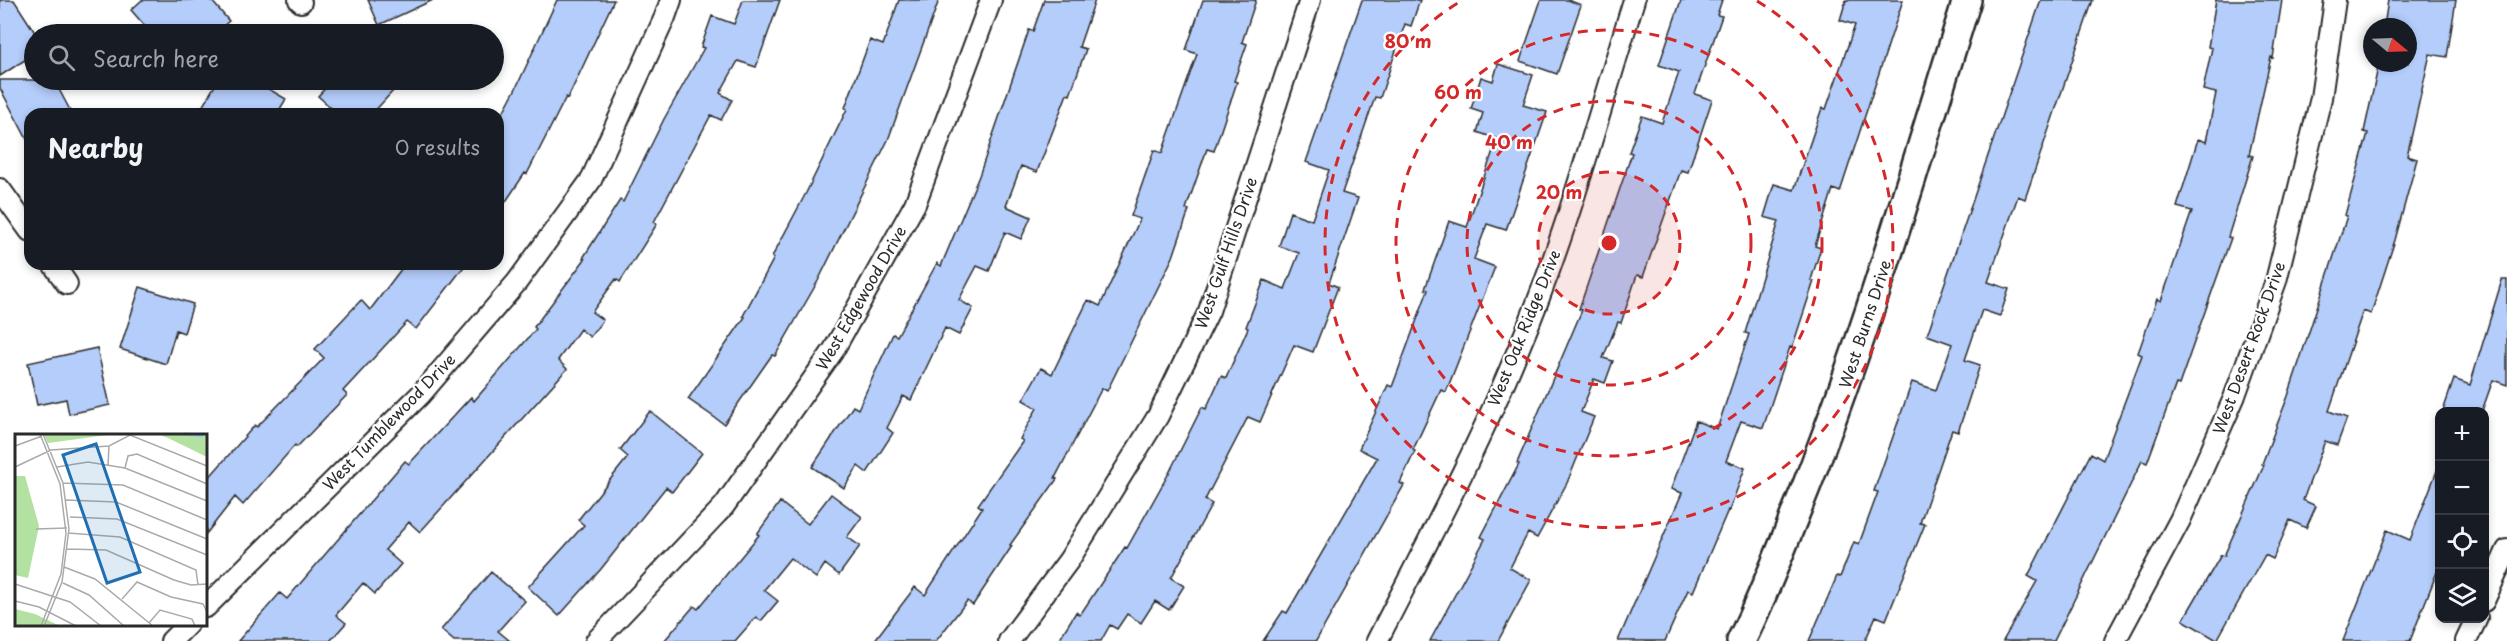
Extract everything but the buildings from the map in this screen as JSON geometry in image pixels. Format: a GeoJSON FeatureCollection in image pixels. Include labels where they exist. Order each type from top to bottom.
{"type":"FeatureCollection","features":[{"type":"Feature","properties":{"kind":"street","name":"West Tumblewood Drive"},"geometry":{"type":"LineString","coordinates":[[207,606],[420,395],[517,282],[591,180],[665,17],[670,0]]}},
{"type":"Feature","properties":{"kind":"street","name":"West Edgewood Drive"},"geometry":{"type":"LineString","coordinates":[[596,641],[724,506],[833,351],[915,204],[991,0]]}},
{"type":"Feature","properties":{"kind":"street","name":"West Gulf Hills Drive"},"geometry":{"type":"LineString","coordinates":[[1009,641],[1069,560],[1158,416],[1209,311],[1310,0]]}},
{"type":"Feature","properties":{"kind":"street","name":"West Oak Ridge Drive"},"geometry":{"type":"LineString","coordinates":[[1377,641],[1458,484],[1519,349],[1564,224],[1634,0]]}},
{"type":"Feature","properties":{"kind":"street","name":"West Burns Drive"},"geometry":{"type":"LineString","coordinates":[[1741,641],[1756,611],[1812,473],[1855,360],[1967,0]]}},
{"type":"Feature","properties":{"kind":"street","name":"West Desert Rock Drive"},"geometry":{"type":"LineString","coordinates":[[2115,641],[2180,520],[2234,398],[2276,281],[2321,98],[2335,0]]}},
{"type":"Feature","properties":{"kind":"street"},"geometry":{"type":"LineString","coordinates":[[0,189],[24,223]]}},
{"type":"Feature","properties":{"kind":"street"},"geometry":{"type":"LineString","coordinates":[[57,270],[67,284]]}},
{"type":"Feature","properties":{"kind":"street"},"geometry":{"type":"LineString","coordinates":[[2489,590],[2507,550]]}},
{"type":"Feature","properties":{"kind":"street"},"geometry":{"type":"LineString","coordinates":[[2466,641],[2474,623]]}},
{"type":"Feature","properties":{"kind":"street"},"geometry":{"type":"LineString","coordinates":[[171,641],[186,626]]}}]}
